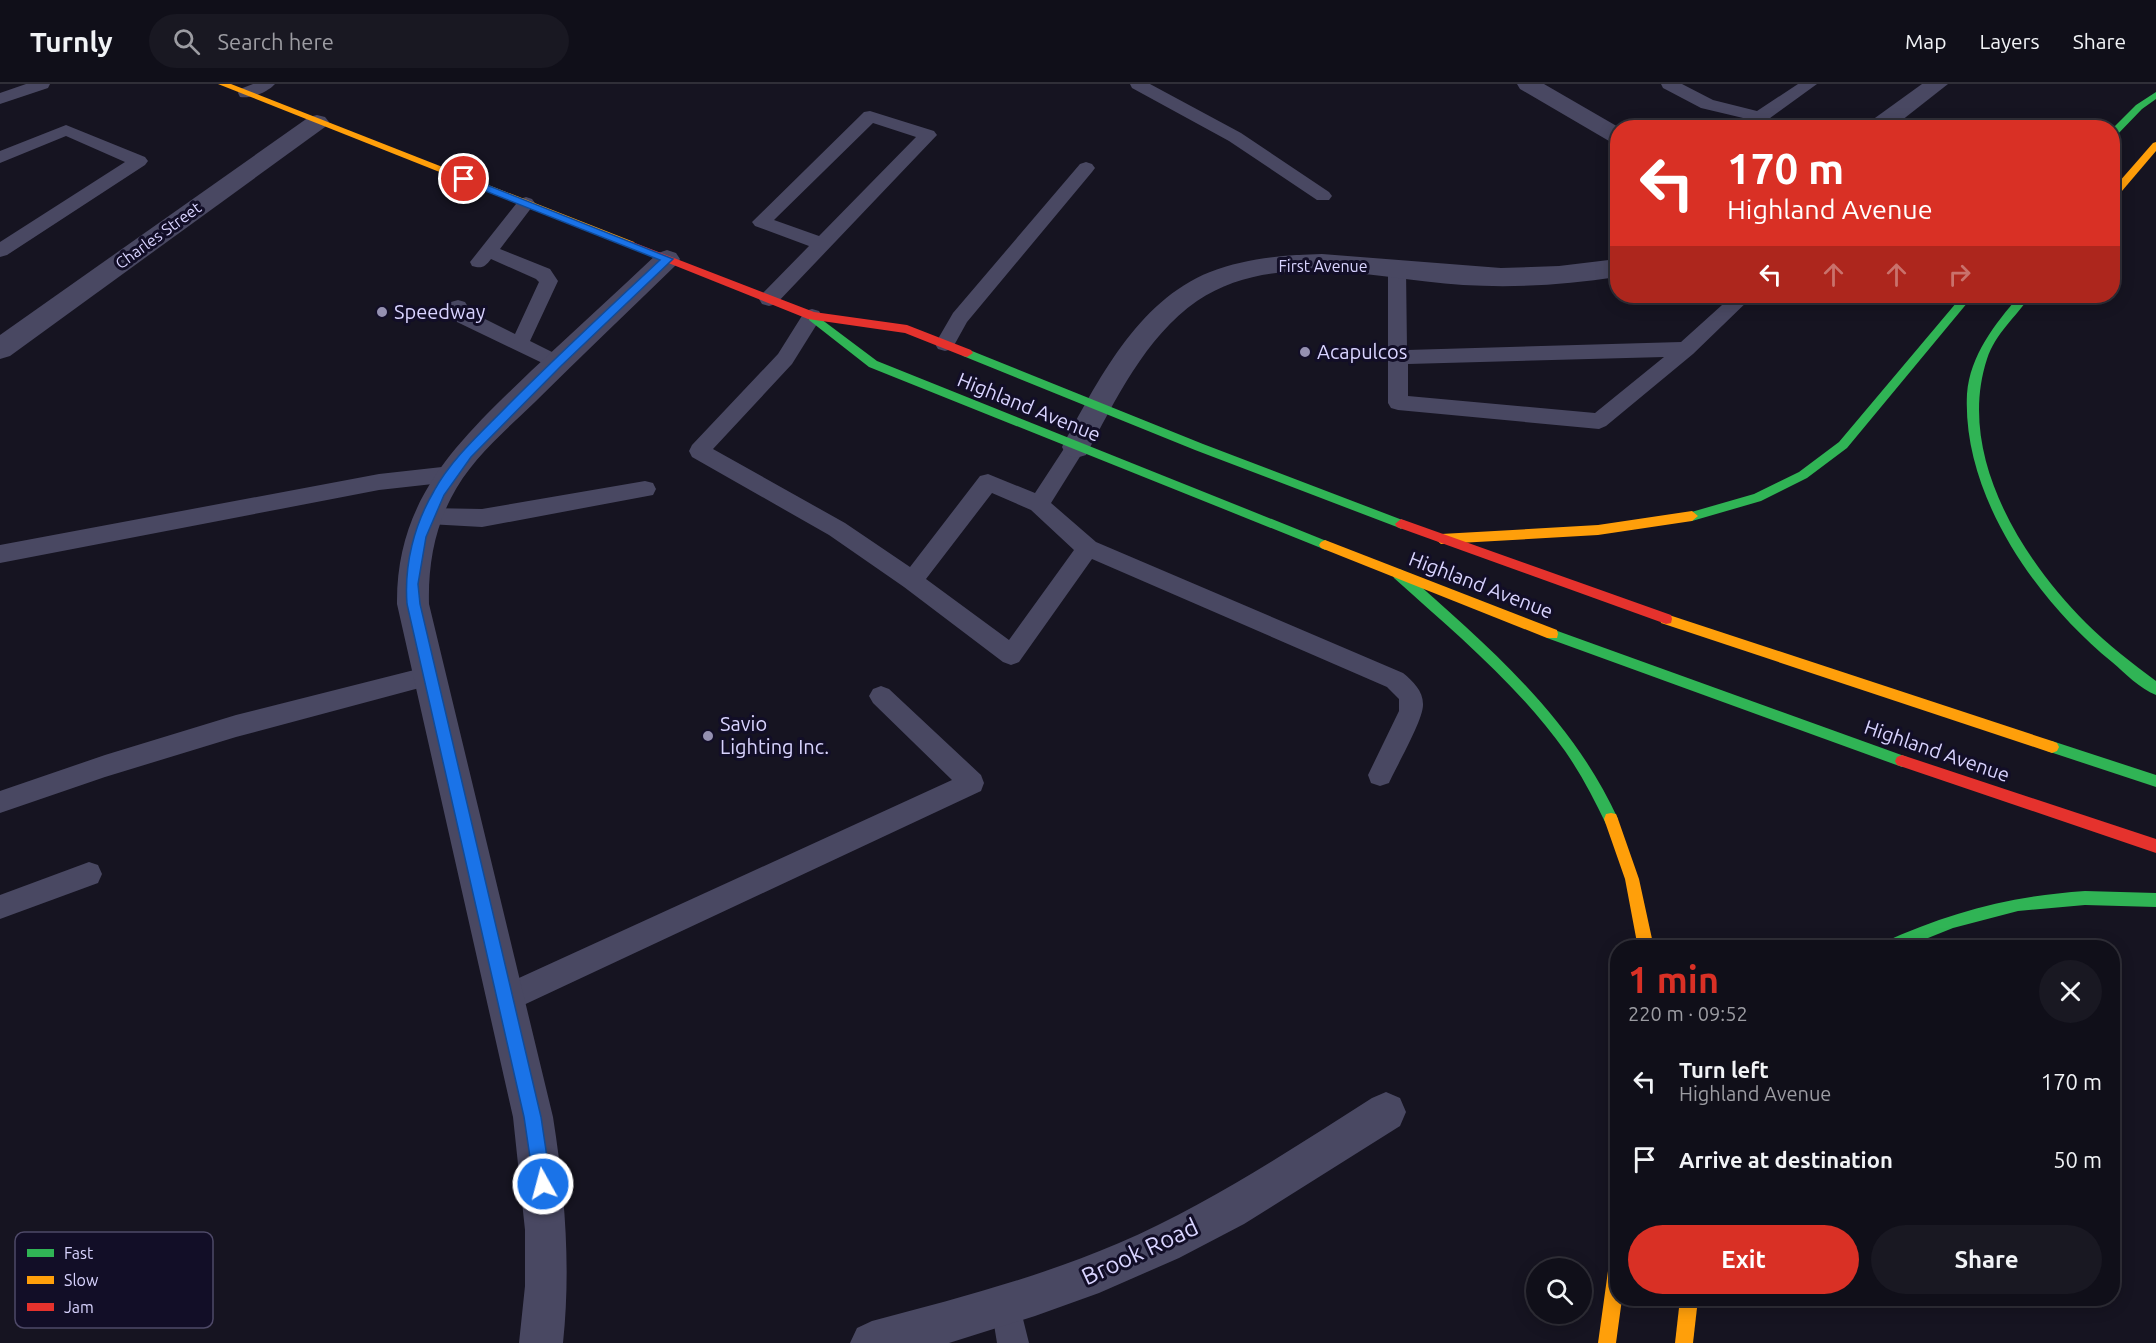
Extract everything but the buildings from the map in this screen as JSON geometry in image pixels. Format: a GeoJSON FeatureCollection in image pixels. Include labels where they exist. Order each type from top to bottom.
{"type":"FeatureCollection","features":[{"type":"Feature","properties":{"kind":"main road","name":"Highland Avenue"},"geometry":{"type":"LineString","coordinates":[[223,84],[812,316],[907,329],[1441,539],[1748,648],[2156,781]]}},
{"type":"Feature","properties":{"kind":"main road"},"geometry":{"type":"LineString","coordinates":[[2120,127],[2139,107],[2156,95]]}},
{"type":"Feature","properties":{"kind":"main road"},"geometry":{"type":"LineString","coordinates":[[2120,187],[2156,146]]}},
{"type":"Feature","properties":{"kind":"main road"},"geometry":{"type":"LineString","coordinates":[[1441,539],[1600,531],[1673,522],[1729,507],[1785,484],[1821,464],[1852,436],[1962,303]]}},
{"type":"Feature","properties":{"kind":"main road"},"geometry":{"type":"LineString","coordinates":[[2019,303],[1994,333],[1981,358],[1977,372],[1973,422],[1983,470],[1995,504],[2009,532],[2037,577],[2092,637],[2156,689]]}},
{"type":"Feature","properties":{"kind":"main road","name":"Highland Avenue"},"geometry":{"type":"LineString","coordinates":[[812,316],[873,364],[1398,574],[1562,638],[1758,709],[2156,846]]}},
{"type":"Feature","properties":{"kind":"main road"},"geometry":{"type":"LineString","coordinates":[[1398,574],[1528,695],[1569,746],[1597,792],[1618,836],[1639,903],[1645,940]]}},
{"type":"Feature","properties":{"kind":"main road"},"geometry":{"type":"LineString","coordinates":[[1907,940],[1957,920],[2026,902],[2059,898],[2156,900]]}},
{"type":"Feature","properties":{"kind":"main road"},"geometry":{"type":"LineString","coordinates":[[1607,1343],[1612,1306]]}},
{"type":"Feature","properties":{"kind":"main road"},"geometry":{"type":"LineString","coordinates":[[1684,1343],[1688,1306]]}},
{"type":"Feature","properties":{"kind":"street"},"geometry":{"type":"LineString","coordinates":[[1528,84],[1610,132]]}},
{"type":"Feature","properties":{"kind":"street"},"geometry":{"type":"LineString","coordinates":[[1887,120],[1937,84]]}},
{"type":"Feature","properties":{"kind":"street","name":"Charles Street"},"geometry":{"type":"LineString","coordinates":[[0,349],[317,122]]}},
{"type":"Feature","properties":{"kind":"street"},"geometry":{"type":"LineString","coordinates":[[541,1343],[547,1264],[542,1177],[533,1117],[413,604],[412,584],[420,537],[438,493],[451,474],[500,418],[668,259]]}},
{"type":"Feature","properties":{"kind":"street","name":"First Avenue"},"geometry":{"type":"LineString","coordinates":[[1076,447],[1098,406],[1143,341],[1164,316],[1188,295],[1206,284],[1247,270],[1295,264],[1335,263],[1463,276],[1529,277],[1610,269]]}},
{"type":"Feature","properties":{"kind":"street","name":"Brook Road"},"geometry":{"type":"LineString","coordinates":[[872,1343],[1009,1324],[1103,1270],[1190,1230],[1259,1192],[1386,1112]]}},
{"type":"Feature","properties":{"kind":"lane"},"geometry":{"type":"LineString","coordinates":[[0,99],[11,84]]}},
{"type":"Feature","properties":{"kind":"lane"},"geometry":{"type":"LineString","coordinates":[[0,99],[42,84]]}},
{"type":"Feature","properties":{"kind":"lane"},"geometry":{"type":"LineString","coordinates":[[246,93],[267,84]]}},
{"type":"Feature","properties":{"kind":"lane"},"geometry":{"type":"LineString","coordinates":[[1669,84],[1707,104],[1760,117],[1809,84]]}},
{"type":"Feature","properties":{"kind":"lane"},"geometry":{"type":"LineString","coordinates":[[1153,86],[1323,196]]}},
{"type":"Feature","properties":{"kind":"lane"},"geometry":{"type":"LineString","coordinates":[[769,299],[928,135],[870,116],[761,222],[822,244]]}},
{"type":"Feature","properties":{"kind":"lane"},"geometry":{"type":"LineString","coordinates":[[0,158],[66,130],[140,161],[0,251]]}},
{"type":"Feature","properties":{"kind":"lane"},"geometry":{"type":"LineString","coordinates":[[945,344],[960,318],[1086,168]]}},
{"type":"Feature","properties":{"kind":"lane"},"geometry":{"type":"LineString","coordinates":[[519,345],[549,280],[543,274],[484,257],[526,203]]}},
{"type":"Feature","properties":{"kind":"lane"},"geometry":{"type":"LineString","coordinates":[[1397,269],[1398,402],[1599,421],[1686,349],[1735,303]]}},
{"type":"Feature","properties":{"kind":"lane"},"geometry":{"type":"LineString","coordinates":[[458,307],[464,317],[557,363]]}},
{"type":"Feature","properties":{"kind":"lane"},"geometry":{"type":"LineString","coordinates":[[812,316],[785,359],[699,451],[837,529],[912,581],[1011,655],[1088,548]]}},
{"type":"Feature","properties":{"kind":"lane"},"geometry":{"type":"LineString","coordinates":[[1398,357],[1686,349]]}},
{"type":"Feature","properties":{"kind":"lane"},"geometry":{"type":"LineString","coordinates":[[1039,504],[1076,447]]}},
{"type":"Feature","properties":{"kind":"lane"},"geometry":{"type":"LineString","coordinates":[[0,554],[379,482],[451,474]]}},
{"type":"Feature","properties":{"kind":"lane"},"geometry":{"type":"LineString","coordinates":[[912,581],[988,482],[1039,504],[1064,529],[1088,548],[1395,680],[1407,690],[1413,701],[1411,711],[1380,775]]}},
{"type":"Feature","properties":{"kind":"lane"},"geometry":{"type":"LineString","coordinates":[[428,516],[482,519],[645,489]]}},
{"type":"Feature","properties":{"kind":"lane"},"geometry":{"type":"LineString","coordinates":[[0,802],[105,766],[236,726],[430,676]]}},
{"type":"Feature","properties":{"kind":"lane"},"geometry":{"type":"LineString","coordinates":[[505,999],[972,783],[880,696]]}},
{"type":"Feature","properties":{"kind":"lane"},"geometry":{"type":"LineString","coordinates":[[0,907],[89,874]]}},
{"type":"Feature","properties":{"kind":"traffic: fast"},"geometry":{"type":"LineString","coordinates":[[2120,127],[2139,107],[2156,95]]}},
{"type":"Feature","properties":{"kind":"traffic: fast"},"geometry":{"type":"LineString","coordinates":[[1692,516],[1757,498],[1803,475],[1843,445],[1962,303]]}},
{"type":"Feature","properties":{"kind":"traffic: fast"},"geometry":{"type":"LineString","coordinates":[[2019,303],[1985,350],[1973,392],[1973,427],[1981,463],[1993,498],[2010,532],[2051,593],[2092,637],[2156,689]]}},
{"type":"Feature","properties":{"kind":"traffic: fast"},"geometry":{"type":"LineString","coordinates":[[813,317],[873,364],[1325,545]]}},
{"type":"Feature","properties":{"kind":"traffic: fast"},"geometry":{"type":"LineString","coordinates":[[967,353],[1199,447],[1401,524]]}},
{"type":"Feature","properties":{"kind":"traffic: fast"},"geometry":{"type":"LineString","coordinates":[[1398,574],[1489,656],[1546,715],[1593,782],[1611,819]]}},
{"type":"Feature","properties":{"kind":"traffic: fast"},"geometry":{"type":"LineString","coordinates":[[1552,634],[1902,761]]}},
{"type":"Feature","properties":{"kind":"traffic: fast"},"geometry":{"type":"LineString","coordinates":[[2052,747],[2156,781]]}},
{"type":"Feature","properties":{"kind":"traffic: fast"},"geometry":{"type":"LineString","coordinates":[[1905,940],[1953,921],[2018,904],[2085,898],[2156,900]]}},
{"type":"Feature","properties":{"kind":"traffic: slow"},"geometry":{"type":"LineString","coordinates":[[223,84],[630,244]]}},
{"type":"Feature","properties":{"kind":"traffic: slow"},"geometry":{"type":"LineString","coordinates":[[2120,187],[2156,145]]}},
{"type":"Feature","properties":{"kind":"traffic: slow"},"geometry":{"type":"LineString","coordinates":[[1441,539],[1598,530],[1692,516]]}},
{"type":"Feature","properties":{"kind":"traffic: slow"},"geometry":{"type":"LineString","coordinates":[[1325,545],[1552,634]]}},
{"type":"Feature","properties":{"kind":"traffic: slow"},"geometry":{"type":"LineString","coordinates":[[1666,619],[2052,747]]}},
{"type":"Feature","properties":{"kind":"traffic: slow"},"geometry":{"type":"LineString","coordinates":[[1611,819],[1632,879],[1644,940]]}},
{"type":"Feature","properties":{"kind":"traffic: slow"},"geometry":{"type":"LineString","coordinates":[[1607,1343],[1612,1306]]}},
{"type":"Feature","properties":{"kind":"traffic: slow"},"geometry":{"type":"LineString","coordinates":[[1684,1343],[1688,1306]]}},
{"type":"Feature","properties":{"kind":"traffic: jam"},"geometry":{"type":"LineString","coordinates":[[630,244],[812,316],[907,329],[967,353]]}},
{"type":"Feature","properties":{"kind":"traffic: jam"},"geometry":{"type":"LineString","coordinates":[[1401,524],[1666,619]]}},
{"type":"Feature","properties":{"kind":"traffic: jam"},"geometry":{"type":"LineString","coordinates":[[1902,761],[2156,846]]}},
{"type":"Feature","properties":{"kind":"place","name":"Speedway"},"geometry":{"type":"Point","coordinates":[382,312]}},
{"type":"Feature","properties":{"kind":"place","name":"Acapulcos"},"geometry":{"type":"Point","coordinates":[1305,352]}},
{"type":"Feature","properties":{"kind":"place","name":"Savio Lighting Inc."},"geometry":{"type":"Point","coordinates":[708,736]}},
{"type":"Feature","properties":{"kind":"route"},"geometry":{"type":"LineString","coordinates":[[464,179],[668,259],[500,418],[467,454],[438,493],[420,537],[414,561],[413,604],[533,1117],[543,1184]]}}]}
